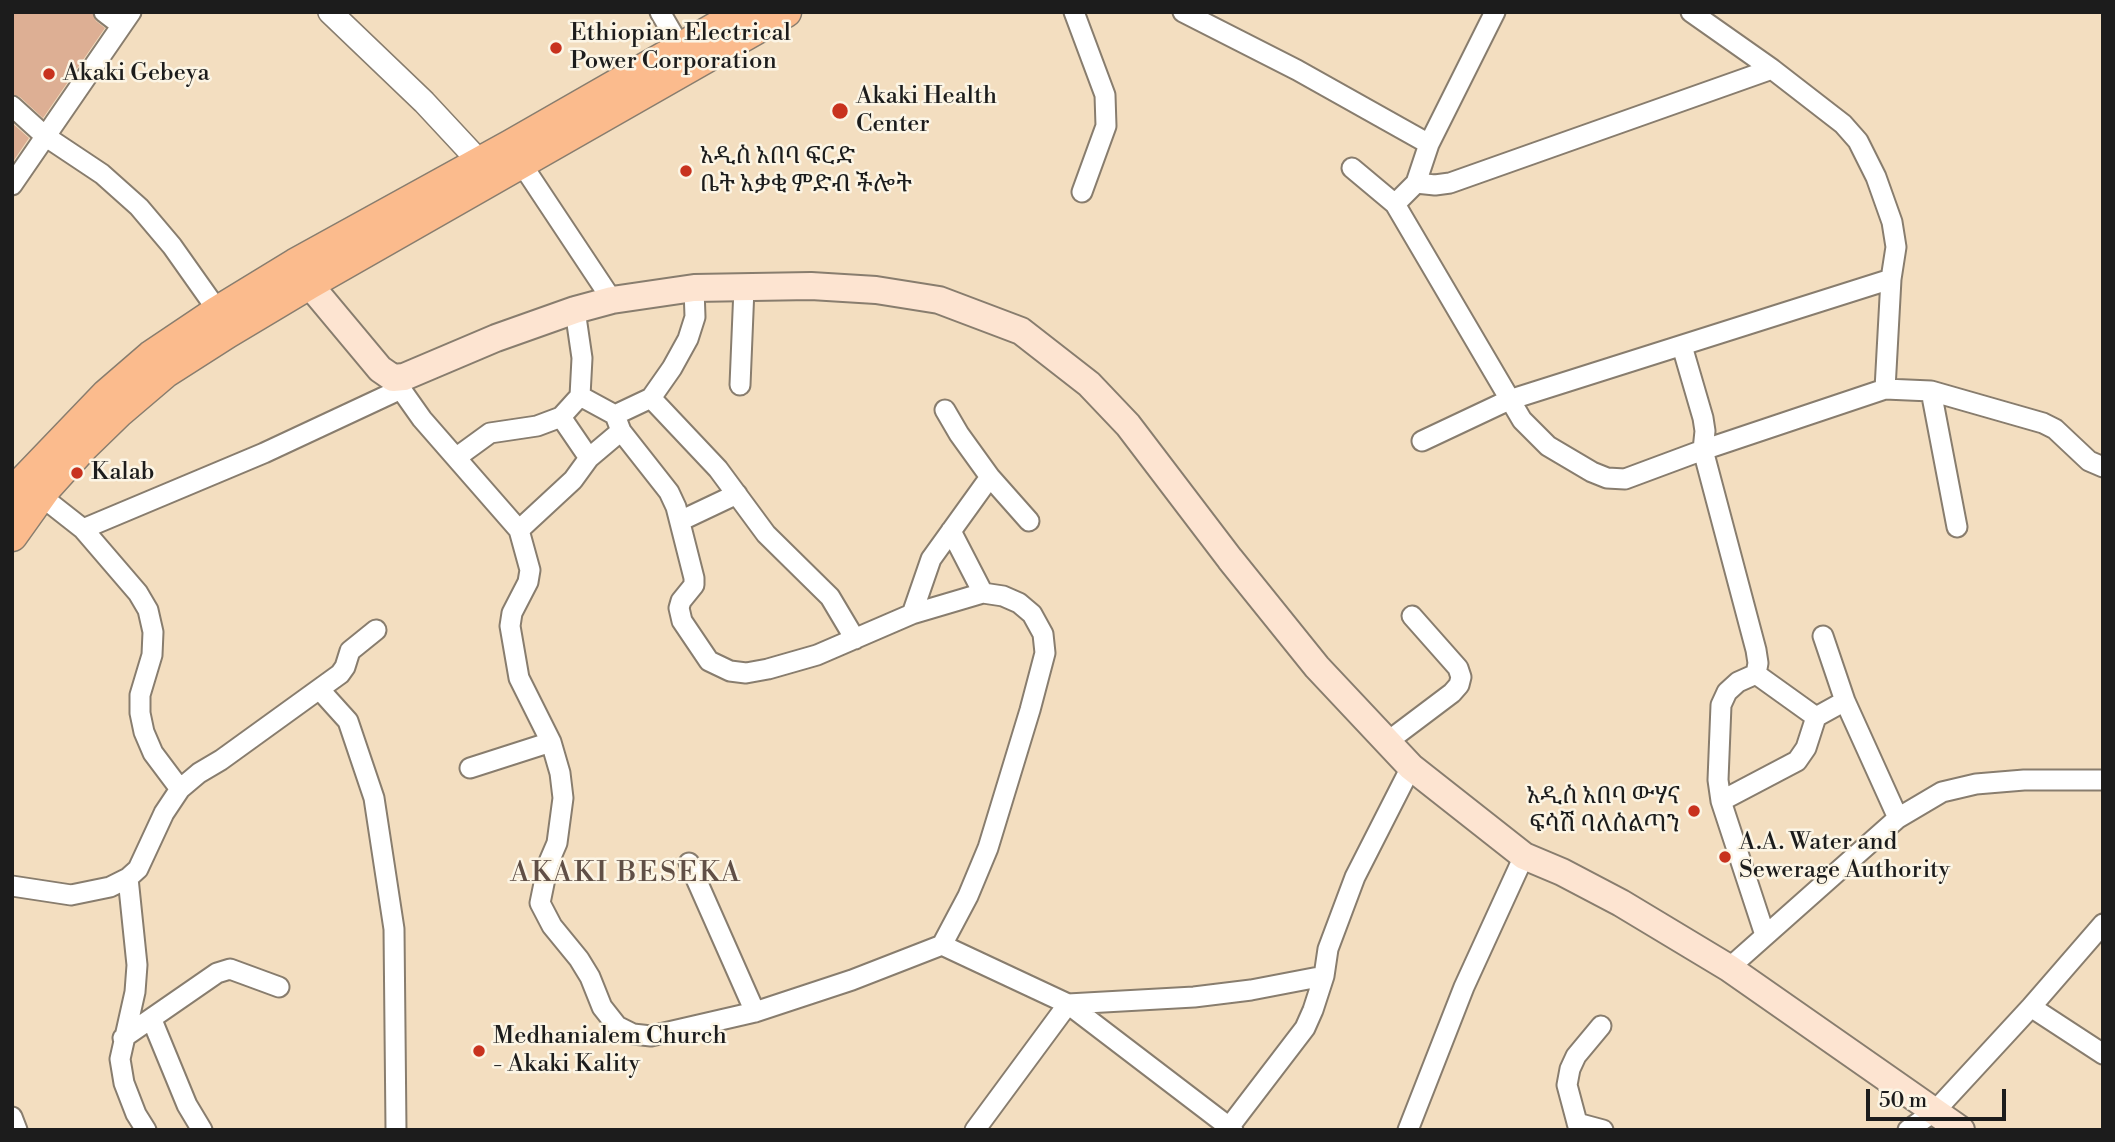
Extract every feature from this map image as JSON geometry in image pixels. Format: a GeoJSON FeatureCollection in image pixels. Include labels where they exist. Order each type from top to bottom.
{"type":"FeatureCollection","features":[{"type":"Feature","properties":{"kind":"main road"},"geometry":{"type":"LineString","coordinates":[[12,536],[26,494],[107,394],[150,356],[295,264],[487,169],[521,163],[686,56],[743,12]]}},
{"type":"Feature","properties":{"kind":"main road"},"geometry":{"type":"LineString","coordinates":[[26,494],[166,372],[487,169],[511,145],[686,56],[786,12]]}},
{"type":"Feature","properties":{"kind":"main road"},"geometry":{"type":"LineString","coordinates":[[309,284],[380,369],[397,384],[404,377],[496,338],[575,310],[612,300],[694,288],[811,286],[876,290],[939,299],[1021,331],[1089,384],[1128,425],[1317,667],[1411,767],[1524,856],[1562,872],[1621,903],[1729,968],[1961,1130]]}},
{"type":"Feature","properties":{"kind":"street"},"geometry":{"type":"LineString","coordinates":[[12,185],[126,19],[104,12]]}},
{"type":"Feature","properties":{"kind":"street"},"geometry":{"type":"LineString","coordinates":[[660,12],[686,56]]}},
{"type":"Feature","properties":{"kind":"street"},"geometry":{"type":"LineString","coordinates":[[1074,12],[1105,95],[1106,126],[1082,192]]}},
{"type":"Feature","properties":{"kind":"street"},"geometry":{"type":"LineString","coordinates":[[1183,12],[1297,70],[1429,144]]}},
{"type":"Feature","properties":{"kind":"street"},"geometry":{"type":"LineString","coordinates":[[1395,204],[1416,183],[1429,144],[1495,12]]}},
{"type":"Feature","properties":{"kind":"street"},"geometry":{"type":"LineString","coordinates":[[1691,12],[1772,69],[1843,124],[1858,141],[1876,177],[1892,222],[1896,247],[1891,279],[1885,389]]}},
{"type":"Feature","properties":{"kind":"street"},"geometry":{"type":"LineString","coordinates":[[339,15],[487,169]]}},
{"type":"Feature","properties":{"kind":"street"},"geometry":{"type":"LineString","coordinates":[[1416,183],[1450,183],[1772,69]]}},
{"type":"Feature","properties":{"kind":"street"},"geometry":{"type":"LineString","coordinates":[[12,106],[45,136],[102,174],[139,207],[172,246],[218,311]]}},
{"type":"Feature","properties":{"kind":"street"},"geometry":{"type":"LineString","coordinates":[[521,163],[612,300]]}},
{"type":"Feature","properties":{"kind":"street"},"geometry":{"type":"LineString","coordinates":[[1353,168],[1395,204],[1522,420],[1548,446],[1607,478],[1625,479],[1885,389],[1931,391],[2043,423],[2055,429],[2089,461],[2103,467]]}},
{"type":"Feature","properties":{"kind":"street"},"geometry":{"type":"LineString","coordinates":[[1422,441],[1508,400],[1891,279]]}},
{"type":"Feature","properties":{"kind":"street"},"geometry":{"type":"LineString","coordinates":[[519,530],[573,480],[618,423],[651,398],[688,339],[695,317],[694,288]]}},
{"type":"Feature","properties":{"kind":"street"},"geometry":{"type":"LineString","coordinates":[[740,386],[744,288]]}},
{"type":"Feature","properties":{"kind":"street"},"geometry":{"type":"LineString","coordinates":[[457,457],[490,433],[537,426],[561,418],[580,396],[582,358],[575,310]]}},
{"type":"Feature","properties":{"kind":"street"},"geometry":{"type":"LineString","coordinates":[[1682,346],[1703,418],[1703,450],[1756,650],[1756,674]]}},
{"type":"Feature","properties":{"kind":"street"},"geometry":{"type":"LineString","coordinates":[[83,529],[264,453],[397,384],[422,419],[519,530],[530,570],[528,582],[512,613],[510,626],[519,678],[551,742],[560,773],[562,819],[540,903],[543,914],[579,959],[603,1007],[617,1026],[632,1034],[652,1036],[755,1012],[852,981],[942,945],[968,896],[988,848],[1030,710],[1045,653],[1043,634],[1032,614],[1003,596],[983,593],[912,614],[817,655],[746,673],[730,671],[709,661],[682,621],[679,608],[681,601],[694,585],[694,578],[680,521],[669,492],[618,423],[580,396]]}},
{"type":"Feature","properties":{"kind":"street"},"geometry":{"type":"LineString","coordinates":[[1931,391],[1958,527]]}},
{"type":"Feature","properties":{"kind":"street"},"geometry":{"type":"LineString","coordinates":[[651,398],[718,469],[766,534],[830,597],[855,639]]}},
{"type":"Feature","properties":{"kind":"street"},"geometry":{"type":"LineString","coordinates":[[945,410],[990,477],[1029,521]]}},
{"type":"Feature","properties":{"kind":"street"},"geometry":{"type":"LineString","coordinates":[[561,418],[589,457]]}},
{"type":"Feature","properties":{"kind":"street"},"geometry":{"type":"LineString","coordinates":[[912,614],[931,559],[990,477]]}},
{"type":"Feature","properties":{"kind":"street"},"geometry":{"type":"LineString","coordinates":[[26,494],[83,529],[138,593],[148,610],[153,632],[152,655],[140,695],[139,713],[153,753],[180,789]]}},
{"type":"Feature","properties":{"kind":"street"},"geometry":{"type":"LineString","coordinates":[[680,521],[737,494]]}},
{"type":"Feature","properties":{"kind":"street"},"geometry":{"type":"LineString","coordinates":[[951,531],[983,593]]}},
{"type":"Feature","properties":{"kind":"street"},"geometry":{"type":"LineString","coordinates":[[1387,742],[1452,693],[1459,685],[1461,677],[1458,668],[1412,616]]}},
{"type":"Feature","properties":{"kind":"street"},"geometry":{"type":"LineString","coordinates":[[12,886],[71,895],[110,887],[128,878],[138,869],[164,813],[180,789],[340,674],[350,651],[376,630]]}},
{"type":"Feature","properties":{"kind":"street"},"geometry":{"type":"LineString","coordinates":[[1824,636],[1845,701],[1898,818]]}},
{"type":"Feature","properties":{"kind":"street"},"geometry":{"type":"LineString","coordinates":[[1756,674],[1816,717]]}},
{"type":"Feature","properties":{"kind":"street"},"geometry":{"type":"LineString","coordinates":[[1756,674],[1738,682],[1727,692],[1721,705],[1718,780],[1720,801],[1765,935]]}},
{"type":"Feature","properties":{"kind":"street"},"geometry":{"type":"LineString","coordinates":[[320,690],[348,721],[374,798],[394,929],[396,1130]]}},
{"type":"Feature","properties":{"kind":"street"},"geometry":{"type":"LineString","coordinates":[[1720,801],[1797,761],[1807,748],[1816,717],[1845,701]]}},
{"type":"Feature","properties":{"kind":"street"},"geometry":{"type":"LineString","coordinates":[[470,768],[551,742]]}},
{"type":"Feature","properties":{"kind":"street"},"geometry":{"type":"LineString","coordinates":[[942,945],[1068,1003],[1230,1129],[1305,1028],[1324,976],[1328,949],[1365,852],[1411,767]]}},
{"type":"Feature","properties":{"kind":"street"},"geometry":{"type":"LineString","coordinates":[[1729,968],[1898,818],[1942,792],[1976,784],[2024,780],[2103,780]]}},
{"type":"Feature","properties":{"kind":"street"},"geometry":{"type":"LineString","coordinates":[[1408,1130],[1464,988],[1524,856]]}},
{"type":"Feature","properties":{"kind":"street"},"geometry":{"type":"LineString","coordinates":[[689,863],[755,1012]]}},
{"type":"Feature","properties":{"kind":"street"},"geometry":{"type":"LineString","coordinates":[[128,878],[137,965],[135,992],[120,1059],[124,1083],[136,1114],[146,1130]]}},
{"type":"Feature","properties":{"kind":"street"},"geometry":{"type":"LineString","coordinates":[[1908,1130],[1935,1111],[2103,924]]}},
{"type":"Feature","properties":{"kind":"street"},"geometry":{"type":"LineString","coordinates":[[123,1038],[218,973],[230,969],[279,987]]}},
{"type":"Feature","properties":{"kind":"street"},"geometry":{"type":"LineString","coordinates":[[1068,1003],[1194,997],[1251,990],[1324,976]]}},
{"type":"Feature","properties":{"kind":"street"},"geometry":{"type":"LineString","coordinates":[[975,1130],[1068,1003]]}},
{"type":"Feature","properties":{"kind":"street"},"geometry":{"type":"LineString","coordinates":[[2031,1007],[2103,1054]]}},
{"type":"Feature","properties":{"kind":"street"},"geometry":{"type":"LineString","coordinates":[[152,1020],[187,1105],[202,1130]]}},
{"type":"Feature","properties":{"kind":"street"},"geometry":{"type":"LineString","coordinates":[[1601,1026],[1576,1056],[1567,1085],[1578,1126],[1603,1130]]}},
{"type":"Feature","properties":{"kind":"street"},"geometry":{"type":"LineString","coordinates":[[12,1117],[17,1130]]}},
{"type":"Feature","properties":{"kind":"building","name":"Akaki Gebeya"},"geometry":{"type":"Polygon","coordinates":[[[12,12],[92,12],[96,21],[105,28],[43,118],[20,97],[12,94],[12,12]]]}},
{"type":"Feature","properties":{"kind":"building"},"geometry":{"type":"Polygon","coordinates":[[[12,123],[29,138],[12,163],[12,123]]]}},
{"type":"Feature","properties":{"kind":"place","name":"Ethiopian Electrical Power Corporation"},"geometry":{"type":"Point","coordinates":[556,48]}},
{"type":"Feature","properties":{"kind":"place","name":"Akaki Gebeya"},"geometry":{"type":"Point","coordinates":[49,74]}},
{"type":"Feature","properties":{"kind":"place","name":"Akaki Health Center"},"geometry":{"type":"Point","coordinates":[840,111]}},
{"type":"Feature","properties":{"kind":"place","name":"አዲስ አበባ ፍርድ ቤት አቃቂ ምድብ ችሎት"},"geometry":{"type":"Point","coordinates":[686,171]}},
{"type":"Feature","properties":{"kind":"place","name":"Kalab"},"geometry":{"type":"Point","coordinates":[77,473]}},
{"type":"Feature","properties":{"kind":"place","name":"አዲስ አበባ ውሃና ፍሳሽ ባለስልጣን"},"geometry":{"type":"Point","coordinates":[1694,811]}},
{"type":"Feature","properties":{"kind":"place","name":"A.A. Water and Sewerage Authority"},"geometry":{"type":"Point","coordinates":[1725,857]}},
{"type":"Feature","properties":{"kind":"place","name":"Medhanialem Church - Akaki Kality"},"geometry":{"type":"Point","coordinates":[479,1051]}},
{"type":"Feature","properties":{"kind":"district","name":"AKAKI BESEKA"},"geometry":{"type":"Point","coordinates":[626,874]}}]}
